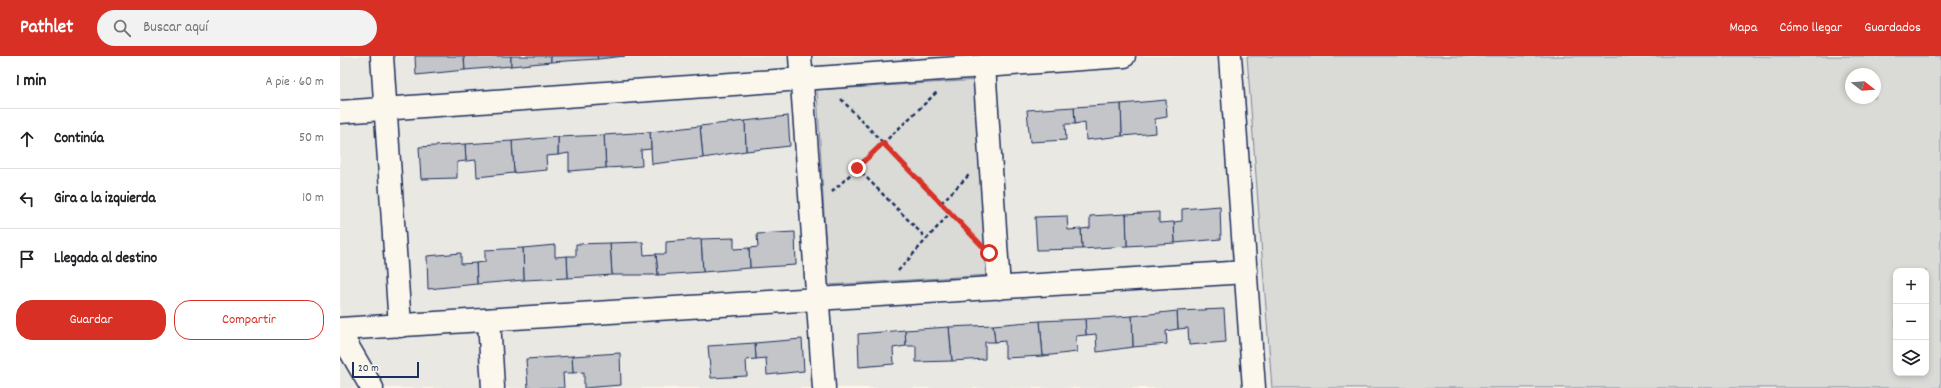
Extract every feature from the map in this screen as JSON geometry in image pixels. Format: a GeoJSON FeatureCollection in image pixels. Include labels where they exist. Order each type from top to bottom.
{"type":"FeatureCollection","features":[{"type":"Feature","properties":{"kind":"street"},"geometry":{"type":"LineString","coordinates":[[382,56],[400,326]]}},
{"type":"Feature","properties":{"kind":"street"},"geometry":{"type":"LineString","coordinates":[[800,56],[824,388]]}},
{"type":"Feature","properties":{"kind":"street"},"geometry":{"type":"LineString","coordinates":[[340,112],[1124,56]]}},
{"type":"Feature","properties":{"kind":"street"},"geometry":{"type":"LineString","coordinates":[[1230,56],[1254,388]]}},
{"type":"Feature","properties":{"kind":"street"},"geometry":{"type":"LineString","coordinates":[[984,66],[999,288]]}},
{"type":"Feature","properties":{"kind":"street"},"geometry":{"type":"LineString","coordinates":[[340,329],[1246,272]]}},
{"type":"Feature","properties":{"kind":"street"},"geometry":{"type":"LineString","coordinates":[[489,320],[493,388]]}},
{"type":"Feature","properties":{"kind":"street"},"geometry":{"type":"LineString","coordinates":[[340,333],[372,388]]}},
{"type":"Feature","properties":{"kind":"path"},"geometry":{"type":"LineString","coordinates":[[829,195],[942,87]]}},
{"type":"Feature","properties":{"kind":"path"},"geometry":{"type":"LineString","coordinates":[[836,94],[978,242]]}},
{"type":"Feature","properties":{"kind":"path"},"geometry":{"type":"LineString","coordinates":[[857,168],[927,239]]}},
{"type":"Feature","properties":{"kind":"path"},"geometry":{"type":"LineString","coordinates":[[941,203],[973,171]]}},
{"type":"Feature","properties":{"kind":"path"},"geometry":{"type":"LineString","coordinates":[[894,276],[950,213]]}},
{"type":"Feature","properties":{"kind":"shaded area"},"geometry":{"type":"Polygon","coordinates":[[[340,56],[1941,56],[1941,388],[340,388],[340,56]]]}},
{"type":"Feature","properties":{"kind":"shaded area"},"geometry":{"type":"Polygon","coordinates":[[[1247,56],[1941,56],[1941,388],[1272,388],[1247,56]]]}},
{"type":"Feature","properties":{"kind":"shaded area"},"geometry":{"type":"Polygon","coordinates":[[[979,80],[990,275],[828,285],[817,90],[979,80]]]}},
{"type":"Feature","properties":{"kind":"building"},"geometry":{"type":"Polygon","coordinates":[[[415,56],[464,56],[465,70],[416,75],[415,56]]]}},
{"type":"Feature","properties":{"kind":"building"},"geometry":{"type":"Polygon","coordinates":[[[464,56],[511,56],[511,66],[465,70],[464,56]]]}},
{"type":"Feature","properties":{"kind":"building"},"geometry":{"type":"Polygon","coordinates":[[[511,56],[551,56],[551,62],[511,66],[511,56]]]}},
{"type":"Feature","properties":{"kind":"building"},"geometry":{"type":"Polygon","coordinates":[[[551,56],[597,56],[598,59],[551,62],[551,56]]]}},
{"type":"Feature","properties":{"kind":"building"},"geometry":{"type":"Polygon","coordinates":[[[597,56],[625,56],[598,59],[597,56]]]}},
{"type":"Feature","properties":{"kind":"building"},"geometry":{"type":"Polygon","coordinates":[[[1166,100],[1167,117],[1155,119],[1156,133],[1122,136],[1121,104],[1166,100]]]}},
{"type":"Feature","properties":{"kind":"building"},"geometry":{"type":"Polygon","coordinates":[[[1121,104],[1122,136],[1086,140],[1085,122],[1075,124],[1074,107],[1121,104]]]}},
{"type":"Feature","properties":{"kind":"building"},"geometry":{"type":"Polygon","coordinates":[[[1074,107],[1075,124],[1065,124],[1066,140],[1030,142],[1027,110],[1074,107]]]}},
{"type":"Feature","properties":{"kind":"building"},"geometry":{"type":"Polygon","coordinates":[[[788,116],[790,146],[746,151],[745,121],[788,116]]]}},
{"type":"Feature","properties":{"kind":"building"},"geometry":{"type":"Polygon","coordinates":[[[745,121],[746,151],[703,158],[700,126],[745,121]]]}},
{"type":"Feature","properties":{"kind":"building"},"geometry":{"type":"Polygon","coordinates":[[[700,126],[703,158],[652,164],[650,132],[700,126]]]}},
{"type":"Feature","properties":{"kind":"building"},"geometry":{"type":"Polygon","coordinates":[[[650,132],[651,149],[641,150],[642,166],[606,168],[604,135],[650,132]]]}},
{"type":"Feature","properties":{"kind":"building"},"geometry":{"type":"Polygon","coordinates":[[[604,135],[606,168],[569,171],[569,153],[558,155],[558,137],[604,135]]]}},
{"type":"Feature","properties":{"kind":"building"},"geometry":{"type":"Polygon","coordinates":[[[558,137],[558,155],[546,156],[547,170],[514,173],[512,141],[558,137]]]}},
{"type":"Feature","properties":{"kind":"building"},"geometry":{"type":"Polygon","coordinates":[[[512,141],[514,173],[477,177],[476,160],[466,161],[465,144],[512,141]]]}},
{"type":"Feature","properties":{"kind":"building"},"geometry":{"type":"Polygon","coordinates":[[[465,144],[466,161],[457,162],[457,178],[421,179],[419,147],[465,144]]]}},
{"type":"Feature","properties":{"kind":"building"},"geometry":{"type":"Polygon","coordinates":[[[1220,206],[1221,239],[1175,243],[1174,222],[1182,221],[1182,209],[1220,206]]]}},
{"type":"Feature","properties":{"kind":"building"},"geometry":{"type":"Polygon","coordinates":[[[1159,212],[1159,223],[1174,222],[1175,243],[1127,246],[1126,214],[1159,212]]]}},
{"type":"Feature","properties":{"kind":"building"},"geometry":{"type":"Polygon","coordinates":[[[1126,214],[1127,246],[1082,249],[1081,229],[1090,228],[1090,216],[1126,214]]]}},
{"type":"Feature","properties":{"kind":"building"},"geometry":{"type":"Polygon","coordinates":[[[1067,216],[1068,230],[1081,229],[1082,249],[1037,250],[1035,217],[1067,216]]]}},
{"type":"Feature","properties":{"kind":"building"},"geometry":{"type":"Polygon","coordinates":[[[795,232],[796,265],[750,268],[749,248],[758,247],[757,234],[795,232]]]}},
{"type":"Feature","properties":{"kind":"building"},"geometry":{"type":"Polygon","coordinates":[[[734,238],[734,249],[749,248],[750,268],[703,272],[701,239],[734,238]]]}},
{"type":"Feature","properties":{"kind":"building"},"geometry":{"type":"Polygon","coordinates":[[[701,239],[703,272],[658,275],[656,254],[666,254],[666,242],[701,239]]]}},
{"type":"Feature","properties":{"kind":"building"},"geometry":{"type":"Polygon","coordinates":[[[643,242],[644,255],[656,254],[658,275],[612,275],[610,243],[643,242]]]}},
{"type":"Feature","properties":{"kind":"building"},"geometry":{"type":"Polygon","coordinates":[[[610,243],[612,275],[568,278],[567,256],[576,256],[576,244],[610,243]]]}},
{"type":"Feature","properties":{"kind":"building"},"geometry":{"type":"Polygon","coordinates":[[[555,245],[555,257],[567,256],[568,278],[524,280],[523,248],[555,245]]]}},
{"type":"Feature","properties":{"kind":"building"},"geometry":{"type":"Polygon","coordinates":[[[523,248],[524,280],[477,284],[476,263],[485,262],[485,250],[523,248]]]}},
{"type":"Feature","properties":{"kind":"building"},"geometry":{"type":"Polygon","coordinates":[[[461,253],[461,264],[476,263],[477,284],[428,289],[427,256],[461,253]]]}},
{"type":"Feature","properties":{"kind":"building"},"geometry":{"type":"Polygon","coordinates":[[[1224,309],[1226,342],[1189,345],[1188,328],[1178,329],[1177,311],[1224,309]]]}},
{"type":"Feature","properties":{"kind":"building"},"geometry":{"type":"Polygon","coordinates":[[[1177,311],[1178,329],[1166,331],[1167,344],[1133,347],[1132,316],[1177,311]]]}},
{"type":"Feature","properties":{"kind":"building"},"geometry":{"type":"Polygon","coordinates":[[[1132,316],[1133,347],[1097,352],[1096,334],[1086,335],[1085,319],[1132,316]]]}},
{"type":"Feature","properties":{"kind":"building"},"geometry":{"type":"Polygon","coordinates":[[[1085,319],[1086,335],[1076,336],[1077,352],[1043,356],[1040,321],[1085,319]]]}},
{"type":"Feature","properties":{"kind":"building"},"geometry":{"type":"Polygon","coordinates":[[[1040,321],[1043,356],[1005,358],[1005,341],[995,342],[993,325],[1040,321]]]}},
{"type":"Feature","properties":{"kind":"building"},"geometry":{"type":"Polygon","coordinates":[[[993,325],[995,342],[985,342],[985,359],[952,361],[949,327],[993,325]]]}},
{"type":"Feature","properties":{"kind":"building"},"geometry":{"type":"Polygon","coordinates":[[[949,327],[952,361],[916,362],[916,346],[906,346],[905,330],[949,327]]]}},
{"type":"Feature","properties":{"kind":"building"},"geometry":{"type":"Polygon","coordinates":[[[905,330],[906,346],[893,348],[894,364],[859,367],[858,334],[905,330]]]}},
{"type":"Feature","properties":{"kind":"building"},"geometry":{"type":"Polygon","coordinates":[[[802,339],[804,371],[767,375],[766,358],[756,359],[755,343],[802,339]]]}},
{"type":"Feature","properties":{"kind":"building"},"geometry":{"type":"Polygon","coordinates":[[[755,343],[756,359],[746,360],[747,376],[711,378],[708,346],[755,343]]]}},
{"type":"Feature","properties":{"kind":"building"},"geometry":{"type":"Polygon","coordinates":[[[620,353],[621,385],[584,388],[584,372],[573,373],[572,356],[620,353]]]}},
{"type":"Feature","properties":{"kind":"building"},"geometry":{"type":"Polygon","coordinates":[[[572,356],[573,373],[563,373],[564,388],[528,388],[526,359],[572,356]]]}},
{"type":"Feature","properties":{"kind":"route"},"geometry":{"type":"LineString","coordinates":[[857,168],[883,143],[989,253]]}}]}
